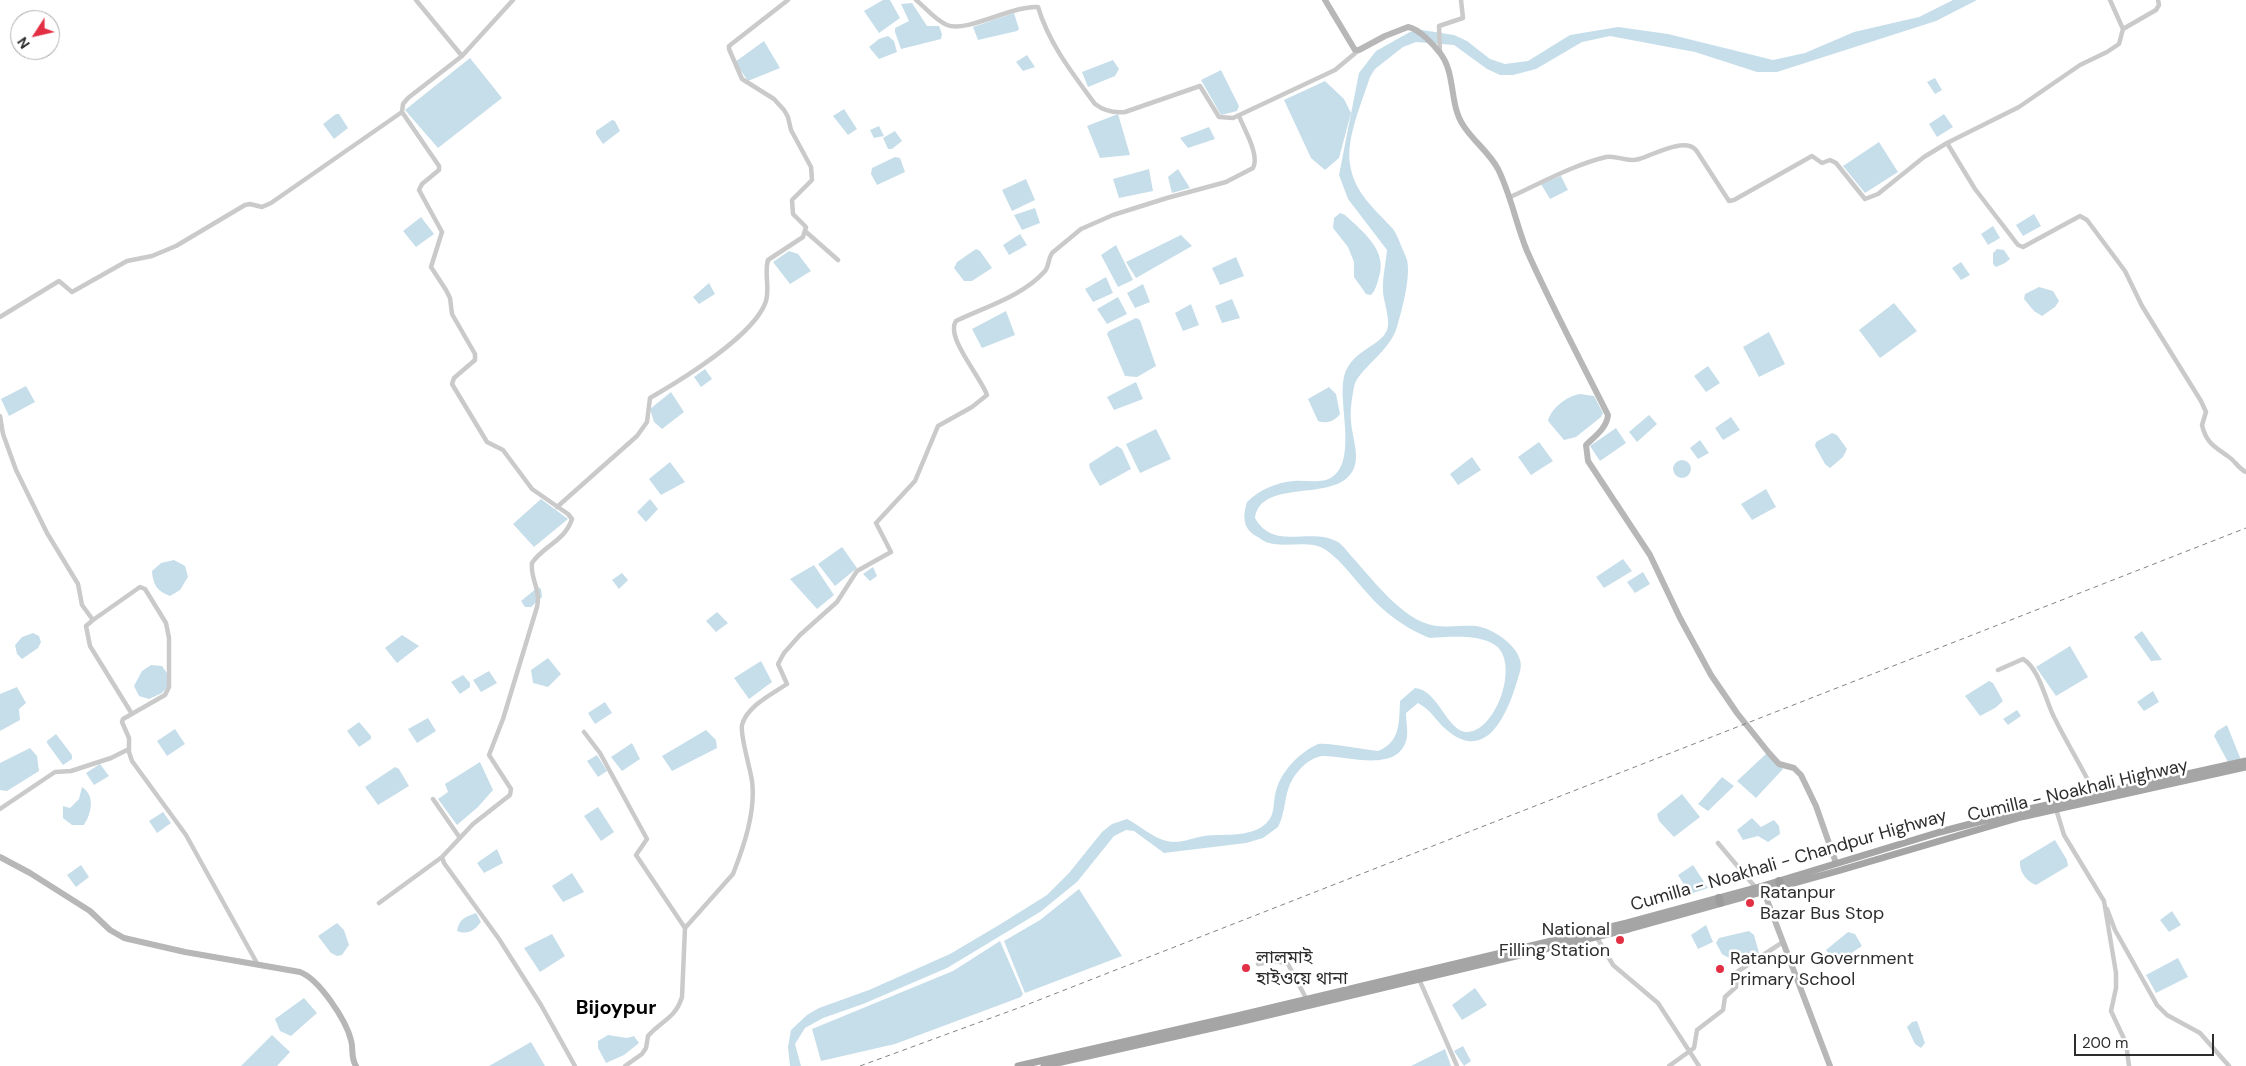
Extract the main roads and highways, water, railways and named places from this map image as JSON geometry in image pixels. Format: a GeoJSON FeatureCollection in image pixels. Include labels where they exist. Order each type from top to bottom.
{"type":"FeatureCollection","features":[{"type":"Feature","properties":{"kind":"main road"},"geometry":{"type":"LineString","coordinates":[[1325,0],[1352,47],[1359,50],[1385,36],[1408,27],[1416,30],[1439,50],[1446,64],[1458,115],[1463,126],[1488,153],[1510,197],[1518,230],[1541,282],[1608,415],[1608,421],[1604,427],[1586,446],[1588,461],[1646,547],[1680,618],[1711,675],[1741,718],[1769,753],[1779,764],[1794,768],[1801,775],[1816,806],[1836,863]]}},
{"type":"Feature","properties":{"kind":"main road","name":"Cumilla - Noakhali - Chandpur Highway"},"geometry":{"type":"LineString","coordinates":[[1018,1066],[1083,1054],[1719,901],[1756,888],[1780,884],[1836,863],[1940,832],[2020,811],[2246,761]]}},
{"type":"Feature","properties":{"kind":"main road","name":"Cumilla - Noakhali Highway"},"geometry":{"type":"LineString","coordinates":[[1044,1066],[1083,1054],[1419,979],[1596,936],[1719,901],[1764,892],[1780,884],[1944,838],[2056,809],[2246,767]]}},
{"type":"Feature","properties":{"kind":"main road"},"geometry":{"type":"LineString","coordinates":[[0,857],[90,910],[110,930],[124,938],[258,966],[300,972],[313,980],[347,1029],[352,1041],[351,1057],[356,1066]]}},
{"type":"Feature","properties":{"kind":"main road"},"geometry":{"type":"LineString","coordinates":[[1764,892],[1830,1066]]}},
{"type":"Feature","properties":{"kind":"water"},"geometry":{"type":"Polygon","coordinates":[[[883,0],[890,0],[900,18],[879,33],[864,11],[883,0]]]}},
{"type":"Feature","properties":{"kind":"water"},"geometry":{"type":"Polygon","coordinates":[[[1953,0],[1977,0],[1936,21],[1777,72],[1757,72],[1695,52],[1610,36],[1582,42],[1536,69],[1513,75],[1500,75],[1487,69],[1454,45],[1416,42],[1403,47],[1375,69],[1370,77],[1359,109],[1352,132],[1349,154],[1352,174],[1356,184],[1366,200],[1394,231],[1407,260],[1407,284],[1397,327],[1388,345],[1361,374],[1354,387],[1351,417],[1356,458],[1352,472],[1347,478],[1337,484],[1268,499],[1259,507],[1255,518],[1263,528],[1272,534],[1293,537],[1316,536],[1338,542],[1401,609],[1420,621],[1441,626],[1482,627],[1496,633],[1509,643],[1518,654],[1521,664],[1514,691],[1502,718],[1495,729],[1485,737],[1475,741],[1462,740],[1448,731],[1427,709],[1418,703],[1406,713],[1407,737],[1402,749],[1394,756],[1383,759],[1358,760],[1322,756],[1304,765],[1295,775],[1288,789],[1278,827],[1263,838],[1246,843],[1164,853],[1134,831],[1126,830],[1114,836],[1077,882],[1040,912],[947,968],[863,1004],[823,1018],[805,1028],[795,1044],[801,1066],[790,1066],[788,1047],[791,1030],[807,1015],[819,1008],[869,990],[950,954],[1047,895],[1069,873],[1102,832],[1112,824],[1127,819],[1157,837],[1172,842],[1204,836],[1248,833],[1263,826],[1269,820],[1272,814],[1276,791],[1282,776],[1298,757],[1311,747],[1322,744],[1378,751],[1386,747],[1395,736],[1397,730],[1400,701],[1415,688],[1423,690],[1430,696],[1461,731],[1468,732],[1479,728],[1488,720],[1496,708],[1502,694],[1505,665],[1502,654],[1495,645],[1480,639],[1430,638],[1422,635],[1396,620],[1381,607],[1343,565],[1326,550],[1313,545],[1267,542],[1251,533],[1245,521],[1247,502],[1263,490],[1288,482],[1328,479],[1339,470],[1345,447],[1343,383],[1346,371],[1358,355],[1380,339],[1388,326],[1383,287],[1387,250],[1348,199],[1339,175],[1359,73],[1376,51],[1410,32],[1422,30],[1454,35],[1467,41],[1490,59],[1505,64],[1528,61],[1570,35],[1618,27],[1668,34],[1773,60],[1805,53],[1854,32],[1919,17],[1953,0]]]}},
{"type":"Feature","properties":{"kind":"water"},"geometry":{"type":"Polygon","coordinates":[[[912,3],[927,26],[939,26],[942,34],[941,39],[901,49],[895,28],[909,21],[901,4],[912,3]]]}},
{"type":"Feature","properties":{"kind":"water"},"geometry":{"type":"Polygon","coordinates":[[[1014,13],[1019,29],[1017,31],[978,40],[973,27],[1014,13]]]}},
{"type":"Feature","properties":{"kind":"water"},"geometry":{"type":"Polygon","coordinates":[[[888,36],[894,41],[897,52],[879,59],[869,47],[879,39],[888,36]]]}},
{"type":"Feature","properties":{"kind":"water"},"geometry":{"type":"Polygon","coordinates":[[[764,41],[780,68],[748,81],[735,62],[764,41]]]}},
{"type":"Feature","properties":{"kind":"water"},"geometry":{"type":"Polygon","coordinates":[[[1027,55],[1035,67],[1023,71],[1016,62],[1027,55]]]}},
{"type":"Feature","properties":{"kind":"water"},"geometry":{"type":"Polygon","coordinates":[[[470,58],[502,98],[438,148],[405,110],[470,58]]]}},
{"type":"Feature","properties":{"kind":"water"},"geometry":{"type":"Polygon","coordinates":[[[1113,60],[1119,69],[1115,76],[1088,87],[1082,72],[1113,60]]]}},
{"type":"Feature","properties":{"kind":"water"},"geometry":{"type":"Polygon","coordinates":[[[1221,70],[1239,106],[1237,111],[1221,115],[1201,80],[1221,70]]]}},
{"type":"Feature","properties":{"kind":"water"},"geometry":{"type":"Polygon","coordinates":[[[1935,78],[1942,90],[1935,94],[1927,82],[1935,78]]]}},
{"type":"Feature","properties":{"kind":"water"},"geometry":{"type":"Polygon","coordinates":[[[1325,81],[1344,99],[1351,113],[1339,158],[1325,170],[1311,158],[1284,100],[1325,81]]]}},
{"type":"Feature","properties":{"kind":"water"},"geometry":{"type":"Polygon","coordinates":[[[844,109],[857,129],[848,135],[833,116],[844,109]]]}},
{"type":"Feature","properties":{"kind":"water"},"geometry":{"type":"Polygon","coordinates":[[[336,114],[339,114],[348,128],[334,139],[323,124],[336,114]]]}},
{"type":"Feature","properties":{"kind":"water"},"geometry":{"type":"Polygon","coordinates":[[[1118,114],[1130,155],[1100,158],[1087,126],[1118,114]]]}},
{"type":"Feature","properties":{"kind":"water"},"geometry":{"type":"Polygon","coordinates":[[[1944,114],[1953,127],[1937,137],[1929,124],[1944,114]]]}},
{"type":"Feature","properties":{"kind":"water"},"geometry":{"type":"Polygon","coordinates":[[[612,120],[615,121],[620,131],[603,144],[596,131],[612,120]]]}},
{"type":"Feature","properties":{"kind":"water"},"geometry":{"type":"Polygon","coordinates":[[[879,126],[884,136],[874,138],[870,130],[879,126]]]}},
{"type":"Feature","properties":{"kind":"water"},"geometry":{"type":"Polygon","coordinates":[[[1209,127],[1215,139],[1188,148],[1180,138],[1209,127]]]}},
{"type":"Feature","properties":{"kind":"water"},"geometry":{"type":"Polygon","coordinates":[[[895,131],[902,141],[892,149],[888,149],[883,138],[895,131]]]}},
{"type":"Feature","properties":{"kind":"water"},"geometry":{"type":"Polygon","coordinates":[[[1879,142],[1898,172],[1865,193],[1843,166],[1879,142]]]}},
{"type":"Feature","properties":{"kind":"water"},"geometry":{"type":"Polygon","coordinates":[[[895,157],[900,158],[905,172],[877,185],[871,174],[872,168],[895,157]]]}},
{"type":"Feature","properties":{"kind":"water"},"geometry":{"type":"Polygon","coordinates":[[[1149,169],[1153,191],[1119,198],[1113,179],[1149,169]]]}},
{"type":"Feature","properties":{"kind":"water"},"geometry":{"type":"Polygon","coordinates":[[[1178,169],[1190,188],[1172,193],[1168,177],[1178,169]]]}},
{"type":"Feature","properties":{"kind":"water"},"geometry":{"type":"Polygon","coordinates":[[[1561,176],[1568,190],[1550,199],[1541,184],[1561,176]]]}},
{"type":"Feature","properties":{"kind":"water"},"geometry":{"type":"Polygon","coordinates":[[[1026,179],[1035,200],[1012,211],[1002,190],[1026,179]]]}},
{"type":"Feature","properties":{"kind":"water"},"geometry":{"type":"Polygon","coordinates":[[[1035,208],[1040,223],[1022,230],[1014,215],[1035,208]]]}},
{"type":"Feature","properties":{"kind":"water"},"geometry":{"type":"Polygon","coordinates":[[[1340,213],[1345,215],[1366,235],[1377,250],[1381,267],[1375,289],[1371,295],[1366,294],[1354,277],[1354,262],[1348,247],[1333,228],[1334,218],[1340,213]]]}},
{"type":"Feature","properties":{"kind":"water"},"geometry":{"type":"Polygon","coordinates":[[[2034,214],[2041,226],[2023,236],[2016,225],[2034,214]]]}},
{"type":"Feature","properties":{"kind":"water"},"geometry":{"type":"Polygon","coordinates":[[[421,217],[434,234],[416,247],[403,231],[421,217]]]}},
{"type":"Feature","properties":{"kind":"water"},"geometry":{"type":"Polygon","coordinates":[[[1993,226],[2000,238],[1988,245],[1981,234],[1993,226]]]}},
{"type":"Feature","properties":{"kind":"water"},"geometry":{"type":"Polygon","coordinates":[[[1020,234],[1027,245],[1009,255],[1003,245],[1020,234]]]}},
{"type":"Feature","properties":{"kind":"water"},"geometry":{"type":"Polygon","coordinates":[[[1181,235],[1192,246],[1136,278],[1126,262],[1181,235]]]}},
{"type":"Feature","properties":{"kind":"water"},"geometry":{"type":"Polygon","coordinates":[[[1116,245],[1133,280],[1118,287],[1101,255],[1116,245]]]}},
{"type":"Feature","properties":{"kind":"water"},"geometry":{"type":"Polygon","coordinates":[[[976,249],[980,251],[992,268],[972,281],[964,281],[954,268],[957,262],[976,249]]]}},
{"type":"Feature","properties":{"kind":"water"},"geometry":{"type":"Polygon","coordinates":[[[1997,249],[2004,250],[2010,259],[1996,267],[1993,264],[1993,253],[1997,249]]]}},
{"type":"Feature","properties":{"kind":"water"},"geometry":{"type":"Polygon","coordinates":[[[789,251],[798,254],[811,271],[790,284],[773,262],[789,251]]]}},
{"type":"Feature","properties":{"kind":"water"},"geometry":{"type":"Polygon","coordinates":[[[1236,257],[1244,276],[1220,285],[1212,268],[1236,257]]]}},
{"type":"Feature","properties":{"kind":"water"},"geometry":{"type":"Polygon","coordinates":[[[1961,262],[1970,275],[1961,280],[1952,268],[1961,262]]]}},
{"type":"Feature","properties":{"kind":"water"},"geometry":{"type":"Polygon","coordinates":[[[1106,277],[1113,293],[1093,302],[1085,289],[1106,277]]]}},
{"type":"Feature","properties":{"kind":"water"},"geometry":{"type":"Polygon","coordinates":[[[709,283],[715,294],[699,304],[693,297],[709,283]]]}},
{"type":"Feature","properties":{"kind":"water"},"geometry":{"type":"Polygon","coordinates":[[[1143,284],[1150,302],[1135,308],[1127,293],[1143,284]]]}},
{"type":"Feature","properties":{"kind":"water"},"geometry":{"type":"Polygon","coordinates":[[[2039,287],[2053,291],[2059,301],[2055,307],[2042,316],[2034,311],[2024,299],[2025,294],[2039,287]]]}},
{"type":"Feature","properties":{"kind":"water"},"geometry":{"type":"Polygon","coordinates":[[[1118,297],[1127,314],[1107,324],[1097,309],[1118,297]]]}},
{"type":"Feature","properties":{"kind":"water"},"geometry":{"type":"Polygon","coordinates":[[[1232,299],[1240,318],[1222,323],[1215,306],[1232,299]]]}},
{"type":"Feature","properties":{"kind":"water"},"geometry":{"type":"Polygon","coordinates":[[[1894,303],[1917,331],[1880,358],[1859,330],[1894,303]]]}},
{"type":"Feature","properties":{"kind":"water"},"geometry":{"type":"Polygon","coordinates":[[[1191,304],[1199,325],[1183,331],[1175,313],[1191,304]]]}},
{"type":"Feature","properties":{"kind":"water"},"geometry":{"type":"Polygon","coordinates":[[[1006,311],[1015,335],[982,348],[972,329],[1006,311]]]}},
{"type":"Feature","properties":{"kind":"water"},"geometry":{"type":"Polygon","coordinates":[[[1136,318],[1140,320],[1156,366],[1137,377],[1125,376],[1107,334],[1109,331],[1136,318]]]}},
{"type":"Feature","properties":{"kind":"water"},"geometry":{"type":"Polygon","coordinates":[[[1769,332],[1785,364],[1759,377],[1743,347],[1769,332]]]}},
{"type":"Feature","properties":{"kind":"water"},"geometry":{"type":"Polygon","coordinates":[[[1708,366],[1720,383],[1706,392],[1694,376],[1708,366]]]}},
{"type":"Feature","properties":{"kind":"water"},"geometry":{"type":"Polygon","coordinates":[[[705,369],[712,379],[701,387],[694,377],[705,369]]]}},
{"type":"Feature","properties":{"kind":"water"},"geometry":{"type":"Polygon","coordinates":[[[1136,382],[1143,399],[1114,410],[1107,397],[1136,382]]]}},
{"type":"Feature","properties":{"kind":"water"},"geometry":{"type":"Polygon","coordinates":[[[26,386],[35,402],[9,416],[1,399],[26,386]]]}},
{"type":"Feature","properties":{"kind":"water"},"geometry":{"type":"Polygon","coordinates":[[[1329,387],[1336,394],[1340,414],[1333,421],[1321,422],[1318,421],[1308,399],[1329,387]]]}},
{"type":"Feature","properties":{"kind":"water"},"geometry":{"type":"Polygon","coordinates":[[[671,392],[684,412],[662,429],[654,422],[650,409],[671,392]]]}},
{"type":"Feature","properties":{"kind":"water"},"geometry":{"type":"Polygon","coordinates":[[[1580,394],[1594,396],[1603,413],[1601,417],[1576,437],[1564,440],[1548,421],[1552,412],[1560,403],[1580,394]]]}},
{"type":"Feature","properties":{"kind":"water"},"geometry":{"type":"Polygon","coordinates":[[[1649,415],[1657,424],[1637,442],[1629,432],[1649,415]]]}},
{"type":"Feature","properties":{"kind":"water"},"geometry":{"type":"Polygon","coordinates":[[[1731,417],[1740,430],[1723,440],[1715,428],[1731,417]]]}},
{"type":"Feature","properties":{"kind":"water"},"geometry":{"type":"Polygon","coordinates":[[[1616,428],[1626,443],[1600,461],[1590,446],[1616,428]]]}},
{"type":"Feature","properties":{"kind":"water"},"geometry":{"type":"Polygon","coordinates":[[[1156,429],[1171,459],[1140,473],[1126,444],[1156,429]]]}},
{"type":"Feature","properties":{"kind":"water"},"geometry":{"type":"Polygon","coordinates":[[[1832,433],[1837,435],[1847,449],[1843,457],[1830,468],[1825,464],[1815,446],[1816,442],[1832,433]]]}},
{"type":"Feature","properties":{"kind":"water"},"geometry":{"type":"Polygon","coordinates":[[[1700,440],[1709,453],[1698,459],[1690,448],[1700,440]]]}},
{"type":"Feature","properties":{"kind":"water"},"geometry":{"type":"Polygon","coordinates":[[[1539,442],[1553,461],[1531,475],[1518,457],[1539,442]]]}},
{"type":"Feature","properties":{"kind":"water"},"geometry":{"type":"Polygon","coordinates":[[[1117,446],[1122,449],[1131,469],[1100,486],[1089,464],[1117,446]]]}},
{"type":"Feature","properties":{"kind":"water"},"geometry":{"type":"Polygon","coordinates":[[[1472,457],[1481,470],[1458,485],[1450,474],[1472,457]]]}},
{"type":"Feature","properties":{"kind":"water"},"geometry":{"type":"Polygon","coordinates":[[[1682,460],[1688,463],[1691,469],[1688,475],[1682,478],[1676,475],[1673,469],[1676,463],[1682,460]]]}},
{"type":"Feature","properties":{"kind":"water"},"geometry":{"type":"Polygon","coordinates":[[[670,462],[685,482],[661,495],[649,479],[670,462]]]}},
{"type":"Feature","properties":{"kind":"water"},"geometry":{"type":"Polygon","coordinates":[[[1766,489],[1776,507],[1752,520],[1741,504],[1766,489]]]}},
{"type":"Feature","properties":{"kind":"water"},"geometry":{"type":"Polygon","coordinates":[[[541,499],[568,519],[534,547],[513,524],[541,499]]]}},
{"type":"Feature","properties":{"kind":"water"},"geometry":{"type":"Polygon","coordinates":[[[650,499],[658,509],[646,522],[637,512],[650,499]]]}},
{"type":"Feature","properties":{"kind":"water"},"geometry":{"type":"Polygon","coordinates":[[[842,547],[857,568],[835,586],[818,564],[842,547]]]}},
{"type":"Feature","properties":{"kind":"water"},"geometry":{"type":"Polygon","coordinates":[[[1623,559],[1632,571],[1604,588],[1596,577],[1623,559]]]}},
{"type":"Feature","properties":{"kind":"water"},"geometry":{"type":"Polygon","coordinates":[[[174,560],[185,566],[188,577],[180,590],[170,596],[156,587],[152,571],[161,563],[174,560]]]}},
{"type":"Feature","properties":{"kind":"water"},"geometry":{"type":"Polygon","coordinates":[[[814,565],[834,595],[817,609],[790,579],[814,565]]]}},
{"type":"Feature","properties":{"kind":"water"},"geometry":{"type":"Polygon","coordinates":[[[873,567],[877,576],[870,581],[863,574],[873,567]]]}},
{"type":"Feature","properties":{"kind":"water"},"geometry":{"type":"Polygon","coordinates":[[[1643,572],[1650,584],[1635,593],[1627,582],[1643,572]]]}},
{"type":"Feature","properties":{"kind":"water"},"geometry":{"type":"Polygon","coordinates":[[[622,573],[628,580],[619,589],[612,580],[622,573]]]}},
{"type":"Feature","properties":{"kind":"water"},"geometry":{"type":"Polygon","coordinates":[[[538,587],[541,589],[542,597],[531,607],[525,607],[521,601],[538,587]]]}},
{"type":"Feature","properties":{"kind":"water"},"geometry":{"type":"Polygon","coordinates":[[[717,612],[728,623],[716,632],[706,621],[717,612]]]}},
{"type":"Feature","properties":{"kind":"water"},"geometry":{"type":"Polygon","coordinates":[[[2142,631],[2162,660],[2151,661],[2134,637],[2142,631]]]}},
{"type":"Feature","properties":{"kind":"water"},"geometry":{"type":"Polygon","coordinates":[[[33,633],[39,636],[41,642],[38,648],[22,659],[17,654],[15,645],[22,637],[33,633]]]}},
{"type":"Feature","properties":{"kind":"water"},"geometry":{"type":"Polygon","coordinates":[[[402,635],[419,646],[397,663],[385,648],[402,635]]]}},
{"type":"Feature","properties":{"kind":"water"},"geometry":{"type":"Polygon","coordinates":[[[2070,646],[2088,677],[2056,696],[2036,667],[2070,646]]]}},
{"type":"Feature","properties":{"kind":"water"},"geometry":{"type":"Polygon","coordinates":[[[548,658],[561,674],[548,687],[533,683],[531,670],[548,658]]]}},
{"type":"Feature","properties":{"kind":"water"},"geometry":{"type":"Polygon","coordinates":[[[761,661],[772,682],[749,699],[734,678],[761,661]]]}},
{"type":"Feature","properties":{"kind":"water"},"geometry":{"type":"Polygon","coordinates":[[[151,665],[162,666],[169,676],[169,685],[162,693],[149,699],[139,696],[134,686],[142,671],[151,665]]]}},
{"type":"Feature","properties":{"kind":"water"},"geometry":{"type":"Polygon","coordinates":[[[489,671],[497,683],[481,692],[473,680],[489,671]]]}},
{"type":"Feature","properties":{"kind":"water"},"geometry":{"type":"Polygon","coordinates":[[[463,675],[470,683],[470,687],[460,694],[451,682],[463,675]]]}},
{"type":"Feature","properties":{"kind":"water"},"geometry":{"type":"Polygon","coordinates":[[[1989,681],[1993,683],[2003,701],[1980,716],[1965,696],[1989,681]]]}},
{"type":"Feature","properties":{"kind":"water"},"geometry":{"type":"Polygon","coordinates":[[[17,687],[26,703],[19,709],[20,720],[0,731],[0,694],[17,687]]]}},
{"type":"Feature","properties":{"kind":"water"},"geometry":{"type":"Polygon","coordinates":[[[2153,691],[2159,702],[2144,711],[2137,702],[2153,691]]]}},
{"type":"Feature","properties":{"kind":"water"},"geometry":{"type":"Polygon","coordinates":[[[605,702],[612,713],[595,724],[588,713],[605,702]]]}},
{"type":"Feature","properties":{"kind":"water"},"geometry":{"type":"Polygon","coordinates":[[[2017,710],[2021,716],[2008,725],[2003,719],[2017,710]]]}},
{"type":"Feature","properties":{"kind":"water"},"geometry":{"type":"Polygon","coordinates":[[[428,718],[436,731],[417,743],[408,729],[428,718]]]}},
{"type":"Feature","properties":{"kind":"water"},"geometry":{"type":"Polygon","coordinates":[[[359,722],[371,736],[371,739],[359,747],[347,731],[359,722]]]}},
{"type":"Feature","properties":{"kind":"water"},"geometry":{"type":"Polygon","coordinates":[[[2227,725],[2241,760],[2229,764],[2214,736],[2217,731],[2227,725]]]}},
{"type":"Feature","properties":{"kind":"water"},"geometry":{"type":"Polygon","coordinates":[[[175,729],[185,744],[167,756],[157,741],[175,729]]]}},
{"type":"Feature","properties":{"kind":"water"},"geometry":{"type":"Polygon","coordinates":[[[706,730],[716,740],[717,748],[672,771],[662,756],[706,730]]]}},
{"type":"Feature","properties":{"kind":"water"},"geometry":{"type":"Polygon","coordinates":[[[56,734],[72,755],[72,759],[63,765],[47,743],[56,734]]]}},
{"type":"Feature","properties":{"kind":"water"},"geometry":{"type":"Polygon","coordinates":[[[632,743],[640,759],[622,771],[611,757],[632,743]]]}},
{"type":"Feature","properties":{"kind":"water"},"geometry":{"type":"Polygon","coordinates":[[[30,748],[37,756],[39,771],[7,791],[0,790],[0,763],[30,748]]]}},
{"type":"Feature","properties":{"kind":"water"},"geometry":{"type":"Polygon","coordinates":[[[1767,753],[1783,769],[1756,798],[1737,781],[1767,753]]]}},
{"type":"Feature","properties":{"kind":"water"},"geometry":{"type":"Polygon","coordinates":[[[597,755],[607,771],[598,777],[587,761],[597,755]]]}},
{"type":"Feature","properties":{"kind":"water"},"geometry":{"type":"Polygon","coordinates":[[[480,762],[493,790],[478,807],[457,825],[438,799],[448,792],[445,784],[480,762]]]}},
{"type":"Feature","properties":{"kind":"water"},"geometry":{"type":"Polygon","coordinates":[[[100,764],[109,776],[94,785],[86,773],[100,764]]]}},
{"type":"Feature","properties":{"kind":"water"},"geometry":{"type":"Polygon","coordinates":[[[395,767],[399,769],[409,786],[378,805],[365,787],[395,767]]]}},
{"type":"Feature","properties":{"kind":"water"},"geometry":{"type":"Polygon","coordinates":[[[1722,777],[1734,786],[1708,811],[1698,804],[1722,777]]]}},
{"type":"Feature","properties":{"kind":"water"},"geometry":{"type":"Polygon","coordinates":[[[82,787],[91,800],[89,816],[84,825],[72,825],[63,818],[63,806],[70,808],[79,799],[82,787]]]}},
{"type":"Feature","properties":{"kind":"water"},"geometry":{"type":"Polygon","coordinates":[[[1682,794],[1700,817],[1674,837],[1659,821],[1657,814],[1682,794]]]}},
{"type":"Feature","properties":{"kind":"water"},"geometry":{"type":"Polygon","coordinates":[[[598,807],[614,832],[601,841],[584,816],[598,807]]]}},
{"type":"Feature","properties":{"kind":"water"},"geometry":{"type":"Polygon","coordinates":[[[163,812],[171,823],[157,833],[149,821],[163,812]]]}},
{"type":"Feature","properties":{"kind":"water"},"geometry":{"type":"Polygon","coordinates":[[[1752,818],[1761,827],[1774,820],[1779,826],[1780,834],[1768,842],[1758,836],[1743,840],[1737,830],[1752,818]]]}},
{"type":"Feature","properties":{"kind":"water"},"geometry":{"type":"Polygon","coordinates":[[[2055,840],[2067,860],[2068,866],[2036,885],[2033,884],[2022,873],[2020,861],[2055,840]]]}},
{"type":"Feature","properties":{"kind":"water"},"geometry":{"type":"Polygon","coordinates":[[[497,849],[503,863],[484,873],[477,863],[497,849]]]}},
{"type":"Feature","properties":{"kind":"water"},"geometry":{"type":"Polygon","coordinates":[[[81,865],[89,877],[76,887],[67,875],[81,865]]]}},
{"type":"Feature","properties":{"kind":"water"},"geometry":{"type":"Polygon","coordinates":[[[1693,865],[1708,888],[1690,894],[1678,875],[1693,865]]]}},
{"type":"Feature","properties":{"kind":"water"},"geometry":{"type":"Polygon","coordinates":[[[572,873],[584,892],[563,902],[552,886],[572,873]]]}},
{"type":"Feature","properties":{"kind":"water"},"geometry":{"type":"Polygon","coordinates":[[[1079,889],[1122,956],[1025,993],[1004,941],[1040,920],[1079,889]]]}},
{"type":"Feature","properties":{"kind":"water"},"geometry":{"type":"Polygon","coordinates":[[[2172,911],[2181,925],[2169,932],[2160,920],[2172,911]]]}},
{"type":"Feature","properties":{"kind":"water"},"geometry":{"type":"Polygon","coordinates":[[[476,913],[481,922],[476,928],[468,932],[457,931],[463,919],[476,913]]]}},
{"type":"Feature","properties":{"kind":"water"},"geometry":{"type":"Polygon","coordinates":[[[337,923],[344,930],[349,945],[342,955],[337,956],[331,953],[318,936],[337,923]]]}},
{"type":"Feature","properties":{"kind":"water"},"geometry":{"type":"Polygon","coordinates":[[[1706,925],[1713,942],[1698,949],[1691,935],[1706,925]]]}},
{"type":"Feature","properties":{"kind":"water"},"geometry":{"type":"Polygon","coordinates":[[[1749,931],[1754,935],[1759,953],[1756,957],[1751,960],[1742,961],[1731,959],[1722,954],[1716,943],[1719,938],[1749,931]]]}},
{"type":"Feature","properties":{"kind":"water"},"geometry":{"type":"Polygon","coordinates":[[[1848,932],[1855,934],[1862,946],[1836,963],[1826,950],[1848,932]]]}},
{"type":"Feature","properties":{"kind":"water"},"geometry":{"type":"Polygon","coordinates":[[[552,934],[565,956],[540,972],[524,948],[552,934]]]}},
{"type":"Feature","properties":{"kind":"water"},"geometry":{"type":"Polygon","coordinates":[[[1000,941],[1023,994],[1021,997],[895,1044],[821,1061],[812,1029],[953,971],[1000,941]]]}},
{"type":"Feature","properties":{"kind":"water"},"geometry":{"type":"Polygon","coordinates":[[[2178,958],[2188,977],[2156,993],[2146,975],[2178,958]]]}},
{"type":"Feature","properties":{"kind":"water"},"geometry":{"type":"Polygon","coordinates":[[[1475,988],[1487,1005],[1462,1020],[1452,1005],[1475,988]]]}},
{"type":"Feature","properties":{"kind":"water"},"geometry":{"type":"Polygon","coordinates":[[[304,998],[317,1013],[291,1036],[280,1031],[275,1019],[304,998]]]}},
{"type":"Feature","properties":{"kind":"water"},"geometry":{"type":"Polygon","coordinates":[[[1917,1021],[1925,1043],[1921,1048],[1915,1044],[1907,1027],[1912,1022],[1917,1021]]]}},
{"type":"Feature","properties":{"kind":"water"},"geometry":{"type":"Polygon","coordinates":[[[272,1035],[290,1052],[277,1066],[241,1066],[272,1035]]]}},
{"type":"Feature","properties":{"kind":"water"},"geometry":{"type":"Polygon","coordinates":[[[608,1035],[627,1038],[634,1036],[639,1043],[624,1055],[606,1063],[598,1048],[598,1041],[608,1035]]]}},
{"type":"Feature","properties":{"kind":"water"},"geometry":{"type":"Polygon","coordinates":[[[531,1042],[545,1066],[489,1066],[531,1042]]]}},
{"type":"Feature","properties":{"kind":"water"},"geometry":{"type":"Polygon","coordinates":[[[1463,1046],[1471,1061],[1464,1066],[1454,1051],[1463,1046]]]}},
{"type":"Feature","properties":{"kind":"water"},"geometry":{"type":"Polygon","coordinates":[[[1445,1049],[1451,1066],[1411,1066],[1445,1049]]]}},
{"type":"Feature","properties":{"kind":"railway"},"geometry":{"type":"LineString","coordinates":[[860,1066],[1021,1007],[2246,528]]}},
{"type":"Feature","properties":{"kind":"place","name":"Ratanpur Bazar Bus Stop"},"geometry":{"type":"Point","coordinates":[1750,903]}},
{"type":"Feature","properties":{"kind":"place","name":"National Filling Station"},"geometry":{"type":"Point","coordinates":[1620,940]}},
{"type":"Feature","properties":{"kind":"place","name":"লালমাই হাইওয়ে থানা"},"geometry":{"type":"Point","coordinates":[1246,968]}},
{"type":"Feature","properties":{"kind":"place","name":"Ratanpur Government Primary School"},"geometry":{"type":"Point","coordinates":[1720,969]}},
{"type":"Feature","properties":{"kind":"district","name":"Bijoypur"},"geometry":{"type":"Point","coordinates":[616,1009]}}]}
